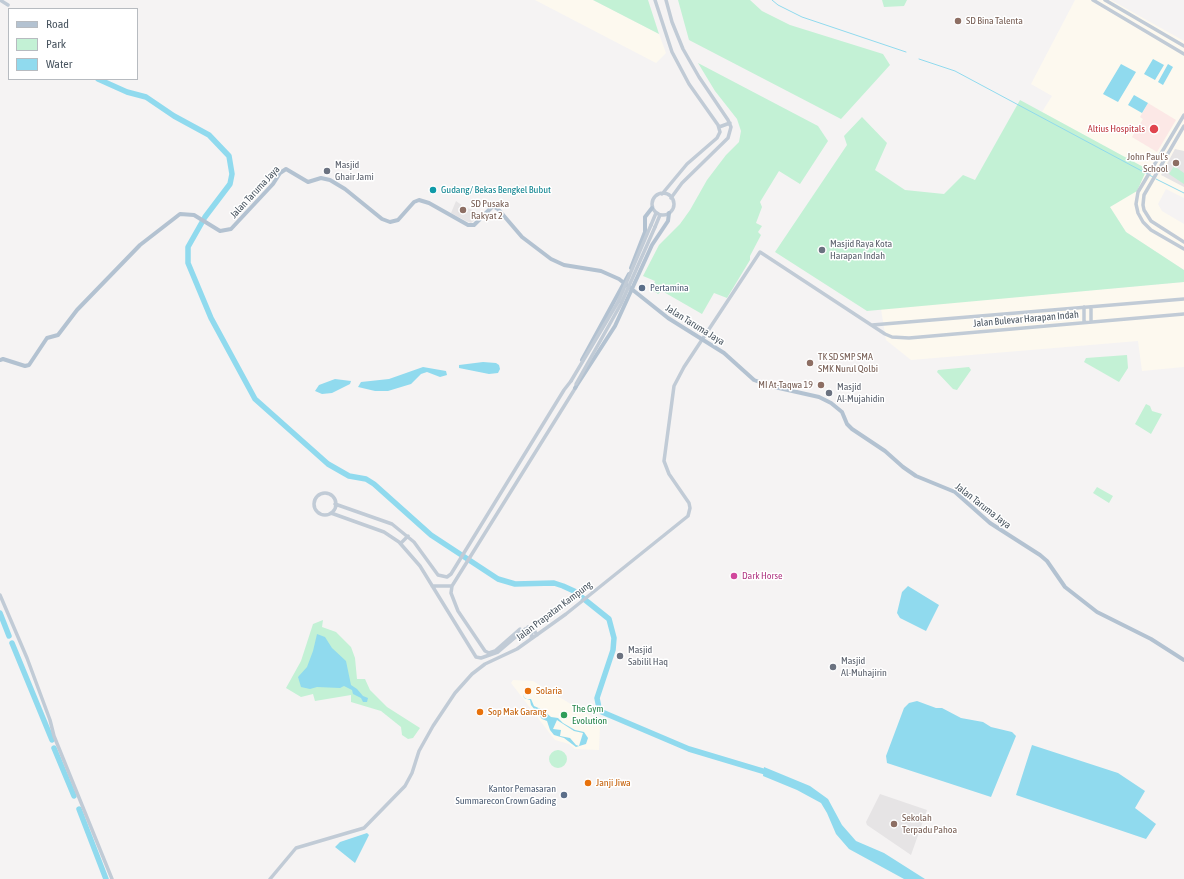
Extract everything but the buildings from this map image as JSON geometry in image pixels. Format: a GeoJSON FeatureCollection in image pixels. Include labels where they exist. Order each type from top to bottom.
{"type":"FeatureCollection","features":[{"type":"Feature","properties":{"kind":"main road","name":"Jalan Taruma Jaya"},"geometry":{"type":"LineString","coordinates":[[0,360],[3,359],[25,366],[29,365],[47,338],[58,335],[77,310],[140,245],[180,214],[189,213],[220,231],[231,229],[273,184],[280,173],[286,169],[308,182],[321,178],[330,180],[345,189],[382,219],[390,222],[396,222],[414,202],[419,200],[429,203],[468,225],[474,224],[491,207],[495,207],[522,237],[556,263],[601,271],[624,282],[668,318],[703,338],[729,356],[754,380],[770,386],[819,397],[831,403],[842,412],[849,427],[885,451],[903,467],[916,476],[955,492],[995,527],[1040,555],[1047,561],[1066,586],[1090,607],[1111,620],[1152,639],[1184,660]]}},
{"type":"Feature","properties":{"kind":"main road"},"geometry":{"type":"LineString","coordinates":[[570,382],[630,272],[645,232],[645,217],[652,208]]}},
{"type":"Feature","properties":{"kind":"main road"},"geometry":{"type":"LineString","coordinates":[[576,386],[606,340],[633,288],[652,245],[668,221],[669,213]]}},
{"type":"Feature","properties":{"kind":"street"},"geometry":{"type":"LineString","coordinates":[[0,0],[8,5]]}},
{"type":"Feature","properties":{"kind":"street"},"geometry":{"type":"LineString","coordinates":[[654,0],[669,46],[702,106],[719,127],[720,132],[717,138],[687,164],[662,194],[653,199],[652,208],[658,214]]}},
{"type":"Feature","properties":{"kind":"street"},"geometry":{"type":"LineString","coordinates":[[658,214],[669,213],[672,208],[671,198],[682,183],[728,138],[731,132],[730,123],[699,77],[683,49],[672,22],[666,0]]}},
{"type":"Feature","properties":{"kind":"street"},"geometry":{"type":"LineString","coordinates":[[1094,0],[1184,54]]}},
{"type":"Feature","properties":{"kind":"street"},"geometry":{"type":"LineString","coordinates":[[1105,0],[1184,46]]}},
{"type":"Feature","properties":{"kind":"street"},"geometry":{"type":"LineString","coordinates":[[1184,115],[1151,169],[1137,198],[1138,213],[1143,222],[1151,230],[1184,249]]}},
{"type":"Feature","properties":{"kind":"street"},"geometry":{"type":"LineString","coordinates":[[719,127],[730,123]]}},
{"type":"Feature","properties":{"kind":"street"},"geometry":{"type":"LineString","coordinates":[[1184,126],[1143,199],[1146,216],[1157,226],[1184,242]]}},
{"type":"Feature","properties":{"kind":"street"},"geometry":{"type":"LineString","coordinates":[[1170,139],[1175,142]]}},
{"type":"Feature","properties":{"kind":"street"},"geometry":{"type":"LineString","coordinates":[[662,194],[671,198]]}},
{"type":"Feature","properties":{"kind":"street"},"geometry":{"type":"LineString","coordinates":[[537,635],[534,630],[525,627],[518,630],[495,651],[485,651],[453,600],[451,594],[452,586],[532,460],[622,304],[658,214]]}},
{"type":"Feature","properties":{"kind":"street"},"geometry":{"type":"LineString","coordinates":[[335,504],[392,524],[414,542],[438,575],[447,577],[454,569],[522,460],[618,302],[653,226]]}},
{"type":"Feature","properties":{"kind":"street","name":"Jalan Bulevar Harapan Indah"},"geometry":{"type":"LineString","coordinates":[[760,252],[888,336],[909,338],[1184,314]]}},
{"type":"Feature","properties":{"kind":"street","name":"Jalan Prapatan Kampung"},"geometry":{"type":"LineString","coordinates":[[270,879],[296,848],[358,831],[369,824],[409,780],[419,751],[433,726],[462,685],[480,667],[517,649],[532,639],[589,596],[688,516],[690,511],[689,503],[666,467],[664,461],[674,386],[679,374],[760,252]]}},
{"type":"Feature","properties":{"kind":"street","name":"Jalan Bulevar Harapan Indah"},"geometry":{"type":"LineString","coordinates":[[872,325],[1184,298]]}},
{"type":"Feature","properties":{"kind":"street"},"geometry":{"type":"LineString","coordinates":[[1091,306],[1092,322]]}},
{"type":"Feature","properties":{"kind":"street"},"geometry":{"type":"LineString","coordinates":[[1084,307],[1084,322]]}},
{"type":"Feature","properties":{"kind":"street"},"geometry":{"type":"LineString","coordinates":[[525,455],[532,460]]}},
{"type":"Feature","properties":{"kind":"street"},"geometry":{"type":"LineString","coordinates":[[522,460],[529,464]]}},
{"type":"Feature","properties":{"kind":"street"},"geometry":{"type":"LineString","coordinates":[[331,513],[335,504],[332,496],[327,494],[320,495],[314,502],[314,509],[318,514],[327,515],[331,513],[384,532],[401,543],[413,556],[476,657],[481,658],[498,652],[525,629],[532,632],[532,639]]}},
{"type":"Feature","properties":{"kind":"street"},"geometry":{"type":"LineString","coordinates":[[401,543],[408,536]]}},
{"type":"Feature","properties":{"kind":"street"},"geometry":{"type":"LineString","coordinates":[[432,586],[452,586]]}},
{"type":"Feature","properties":{"kind":"street"},"geometry":{"type":"LineString","coordinates":[[0,594],[50,720],[54,736],[112,879]]}},
{"type":"Feature","properties":{"kind":"street"},"geometry":{"type":"LineString","coordinates":[[466,641],[471,640],[475,636]]}},
{"type":"Feature","properties":{"kind":"shaded area"},"geometry":{"type":"Polygon","coordinates":[[[535,0],[593,0],[659,34],[666,53],[656,63],[535,0]]]}},
{"type":"Feature","properties":{"kind":"shaded area"},"geometry":{"type":"Polygon","coordinates":[[[1075,0],[1111,0],[1184,41],[1184,198],[1166,189],[1158,204],[1162,211],[1184,224],[1184,270],[1126,232],[1110,207],[1122,199],[1147,169],[1042,112],[1052,96],[1031,84],[1075,0]]]}},
{"type":"Feature","properties":{"kind":"shaded area","name":"Altius Hospitals"},"geometry":{"type":"Polygon","coordinates":[[[1148,103],[1176,120],[1157,152],[1132,137],[1143,119],[1140,117],[1148,103]]]}},
{"type":"Feature","properties":{"kind":"shaded area","name":"John Paul's School"},"geometry":{"type":"Polygon","coordinates":[[[1175,149],[1184,151],[1184,187],[1161,175],[1175,149]]]}},
{"type":"Feature","properties":{"kind":"shaded area","name":"SD Pusaka Rakyat 2"},"geometry":{"type":"Polygon","coordinates":[[[456,201],[463,206],[481,214],[471,223],[466,221],[451,213],[456,201]]]}},
{"type":"Feature","properties":{"kind":"shaded area"},"geometry":{"type":"Polygon","coordinates":[[[1184,282],[1184,367],[1142,371],[1138,341],[911,360],[886,340],[881,309],[1184,282]]]}},
{"type":"Feature","properties":{"kind":"shaded area"},"geometry":{"type":"Polygon","coordinates":[[[513,680],[533,681],[592,717],[600,726],[599,750],[575,749],[569,744],[555,740],[511,683],[513,680]]]}},
{"type":"Feature","properties":{"kind":"shaded area","name":"Sekolah Terpadu Pahoa"},"geometry":{"type":"Polygon","coordinates":[[[880,794],[927,810],[911,855],[867,825],[866,822],[880,794]]]}},
{"type":"Feature","properties":{"kind":"green space"},"geometry":{"type":"Polygon","coordinates":[[[593,0],[648,0],[659,34],[593,0]]]}},
{"type":"Feature","properties":{"kind":"green space"},"geometry":{"type":"Polygon","coordinates":[[[678,0],[750,0],[762,11],[790,25],[883,54],[890,65],[841,119],[689,40],[678,0]]]}},
{"type":"Feature","properties":{"kind":"green space"},"geometry":{"type":"Polygon","coordinates":[[[882,0],[907,0],[904,6],[884,7],[882,0]]]}},
{"type":"Feature","properties":{"kind":"green space"},"geometry":{"type":"Polygon","coordinates":[[[698,63],[818,126],[828,141],[800,184],[779,171],[760,202],[762,207],[756,223],[762,226],[758,232],[761,235],[750,256],[750,260],[727,298],[714,293],[702,314],[662,291],[658,294],[651,289],[655,281],[643,276],[659,245],[680,224],[690,210],[707,180],[726,155],[739,142],[741,131],[737,119],[715,91],[698,63]]]}},
{"type":"Feature","properties":{"kind":"green space"},"geometry":{"type":"Polygon","coordinates":[[[1020,100],[1147,169],[1137,191],[1110,207],[1126,232],[1184,270],[1184,282],[867,311],[775,252],[847,145],[844,136],[862,117],[887,143],[875,170],[905,190],[944,194],[963,175],[975,180],[1020,100]]]}},
{"type":"Feature","properties":{"kind":"green space"},"geometry":{"type":"Polygon","coordinates":[[[1174,166],[1184,173],[1184,184],[1169,174],[1174,166]]]}},
{"type":"Feature","properties":{"kind":"green space"},"geometry":{"type":"Polygon","coordinates":[[[1127,355],[1128,368],[1119,382],[1084,362],[1086,358],[1127,355]]]}},
{"type":"Feature","properties":{"kind":"green space"},"geometry":{"type":"Polygon","coordinates":[[[969,367],[971,370],[957,390],[953,389],[937,372],[938,370],[969,367]]]}},
{"type":"Feature","properties":{"kind":"green space"},"geometry":{"type":"Polygon","coordinates":[[[1146,404],[1150,406],[1152,411],[1162,414],[1151,434],[1135,424],[1146,404]]]}},
{"type":"Feature","properties":{"kind":"green space"},"geometry":{"type":"Polygon","coordinates":[[[1097,487],[1113,496],[1109,503],[1093,493],[1097,487]]]}},
{"type":"Feature","properties":{"kind":"green space"},"geometry":{"type":"Polygon","coordinates":[[[323,620],[322,627],[336,632],[351,647],[355,658],[357,679],[365,679],[370,690],[387,707],[420,728],[413,738],[408,739],[402,735],[401,727],[381,711],[351,702],[351,695],[315,701],[313,694],[301,697],[286,688],[301,661],[313,624],[323,620]]]}},
{"type":"Feature","properties":{"kind":"green space"},"geometry":{"type":"Polygon","coordinates":[[[554,750],[562,750],[567,755],[565,766],[562,768],[554,768],[549,763],[549,755],[554,750]]]}},
{"type":"Feature","properties":{"kind":"water"},"geometry":{"type":"Polygon","coordinates":[[[1153,59],[1164,65],[1155,80],[1144,74],[1153,59]]]}},
{"type":"Feature","properties":{"kind":"water"},"geometry":{"type":"Polygon","coordinates":[[[1121,64],[1136,72],[1118,102],[1103,94],[1121,64]]]}},
{"type":"Feature","properties":{"kind":"water"},"geometry":{"type":"Polygon","coordinates":[[[1168,64],[1173,67],[1163,85],[1158,82],[1168,64]]]}},
{"type":"Feature","properties":{"kind":"water"},"geometry":{"type":"Polygon","coordinates":[[[1134,95],[1148,103],[1142,113],[1128,105],[1134,95]]]}},
{"type":"Feature","properties":{"kind":"water"},"geometry":{"type":"Polygon","coordinates":[[[483,362],[496,363],[499,365],[500,369],[498,373],[489,374],[459,368],[459,365],[483,362]]]}},
{"type":"Feature","properties":{"kind":"water"},"geometry":{"type":"Polygon","coordinates":[[[423,367],[446,371],[447,375],[440,377],[427,372],[421,374],[411,384],[388,391],[375,391],[358,387],[361,382],[389,379],[423,367]]]}},
{"type":"Feature","properties":{"kind":"water"},"geometry":{"type":"Polygon","coordinates":[[[335,379],[351,381],[350,384],[332,393],[322,394],[315,391],[319,385],[335,379]]]}},
{"type":"Feature","properties":{"kind":"water"},"geometry":{"type":"Polygon","coordinates":[[[908,586],[939,605],[926,631],[900,618],[897,613],[902,592],[908,586]]]}},
{"type":"Feature","properties":{"kind":"water"},"geometry":{"type":"Polygon","coordinates":[[[317,634],[325,637],[332,648],[346,661],[351,685],[363,696],[368,698],[367,702],[363,702],[361,698],[353,694],[352,690],[344,686],[340,688],[317,687],[310,689],[301,687],[298,677],[307,667],[317,634]]]}},
{"type":"Feature","properties":{"kind":"water"},"geometry":{"type":"Polygon","coordinates":[[[527,699],[531,699],[534,706],[543,710],[551,717],[558,718],[563,723],[575,730],[584,732],[588,738],[586,744],[576,747],[564,738],[554,735],[550,730],[547,721],[542,719],[531,705],[530,700],[527,699]],[[557,720],[553,729],[561,730],[560,736],[570,738],[576,745],[579,746],[583,733],[574,731],[557,720]]]}},
{"type":"Feature","properties":{"kind":"water"},"geometry":{"type":"Polygon","coordinates":[[[917,701],[936,708],[942,708],[961,718],[983,722],[991,727],[1012,732],[1016,736],[991,797],[887,763],[886,756],[904,708],[909,703],[917,701]]]}},
{"type":"Feature","properties":{"kind":"water"},"geometry":{"type":"Polygon","coordinates":[[[1032,745],[1118,773],[1145,791],[1135,808],[1156,824],[1146,839],[1016,795],[1032,745]]]}},
{"type":"Feature","properties":{"kind":"water"},"geometry":{"type":"Polygon","coordinates":[[[764,767],[810,786],[828,799],[842,825],[856,841],[884,853],[925,879],[904,879],[849,849],[836,834],[821,803],[797,790],[763,776],[764,767]]]}},
{"type":"Feature","properties":{"kind":"water"},"geometry":{"type":"Polygon","coordinates":[[[367,833],[369,835],[355,863],[335,847],[340,842],[367,833]]]}},
{"type":"Feature","properties":{"kind":"waterway"},"geometry":{"type":"LineString","coordinates":[[772,0],[778,5],[802,17],[906,52]]}},
{"type":"Feature","properties":{"kind":"waterway"},"geometry":{"type":"LineString","coordinates":[[919,59],[955,71],[1153,177]]}},
{"type":"Feature","properties":{"kind":"waterway"},"geometry":{"type":"LineString","coordinates":[[100,80],[127,92],[146,97],[174,116],[209,135],[229,156],[232,174],[230,184],[205,217],[188,247],[188,263],[211,318],[255,399],[328,464],[349,476],[366,479],[374,484],[431,535],[498,579],[515,584],[554,583],[563,586],[574,591],[609,619],[614,638],[613,650],[597,698],[599,708],[602,712],[689,749],[769,773]]}},
{"type":"Feature","properties":{"kind":"waterway"},"geometry":{"type":"LineString","coordinates":[[1156,179],[1184,193]]}},
{"type":"Feature","properties":{"kind":"waterway"},"geometry":{"type":"LineString","coordinates":[[0,613],[9,636]]}},
{"type":"Feature","properties":{"kind":"waterway"},"geometry":{"type":"LineString","coordinates":[[12,643],[52,740]]}},
{"type":"Feature","properties":{"kind":"waterway"},"geometry":{"type":"LineString","coordinates":[[54,748],[74,796]]}},
{"type":"Feature","properties":{"kind":"waterway"},"geometry":{"type":"LineString","coordinates":[[79,809],[106,879]]}},
{"type":"Feature","properties":{"kind":"place","name":"SD Bina Talenta"},"geometry":{"type":"Point","coordinates":[958,21]}},
{"type":"Feature","properties":{"kind":"place","name":"Altius Hospitals"},"geometry":{"type":"Point","coordinates":[1154,129]}},
{"type":"Feature","properties":{"kind":"place","name":"John Paul's School"},"geometry":{"type":"Point","coordinates":[1176,163]}},
{"type":"Feature","properties":{"kind":"place","name":"Masjid Ghair Jami"},"geometry":{"type":"Point","coordinates":[327,171]}},
{"type":"Feature","properties":{"kind":"place","name":"Gudang/ Bekas Bengkel Bubut"},"geometry":{"type":"Point","coordinates":[433,190]}},
{"type":"Feature","properties":{"kind":"place","name":"SD Pusaka Rakyat 2"},"geometry":{"type":"Point","coordinates":[463,210]}},
{"type":"Feature","properties":{"kind":"place","name":"Masjid Raya Kota Harapan Indah"},"geometry":{"type":"Point","coordinates":[822,250]}},
{"type":"Feature","properties":{"kind":"place","name":"Pertamina"},"geometry":{"type":"Point","coordinates":[642,288]}},
{"type":"Feature","properties":{"kind":"place","name":"TK SD SMP SMA SMK Nurul Qolbi"},"geometry":{"type":"Point","coordinates":[810,363]}},
{"type":"Feature","properties":{"kind":"place","name":"MI At-Taqwa 19"},"geometry":{"type":"Point","coordinates":[821,385]}},
{"type":"Feature","properties":{"kind":"place","name":"Masjid Al-Mujahidin"},"geometry":{"type":"Point","coordinates":[829,393]}},
{"type":"Feature","properties":{"kind":"place","name":"Dark Horse"},"geometry":{"type":"Point","coordinates":[734,576]}},
{"type":"Feature","properties":{"kind":"place","name":"Masjid Sabilil Haq"},"geometry":{"type":"Point","coordinates":[620,656]}},
{"type":"Feature","properties":{"kind":"place","name":"Masjid Al-Muhajirin"},"geometry":{"type":"Point","coordinates":[833,667]}},
{"type":"Feature","properties":{"kind":"place","name":"Solaria"},"geometry":{"type":"Point","coordinates":[528,691]}},
{"type":"Feature","properties":{"kind":"place","name":"Sop Mak Garang"},"geometry":{"type":"Point","coordinates":[480,712]}},
{"type":"Feature","properties":{"kind":"place","name":"The Gym Evolution"},"geometry":{"type":"Point","coordinates":[564,715]}},
{"type":"Feature","properties":{"kind":"place","name":"Janji Jiwa"},"geometry":{"type":"Point","coordinates":[588,783]}},
{"type":"Feature","properties":{"kind":"place","name":"Kantor Pemasaran Summarecon Crown Gading"},"geometry":{"type":"Point","coordinates":[564,795]}},
{"type":"Feature","properties":{"kind":"place","name":"Sekolah Terpadu Pahoa"},"geometry":{"type":"Point","coordinates":[894,824]}}]}
